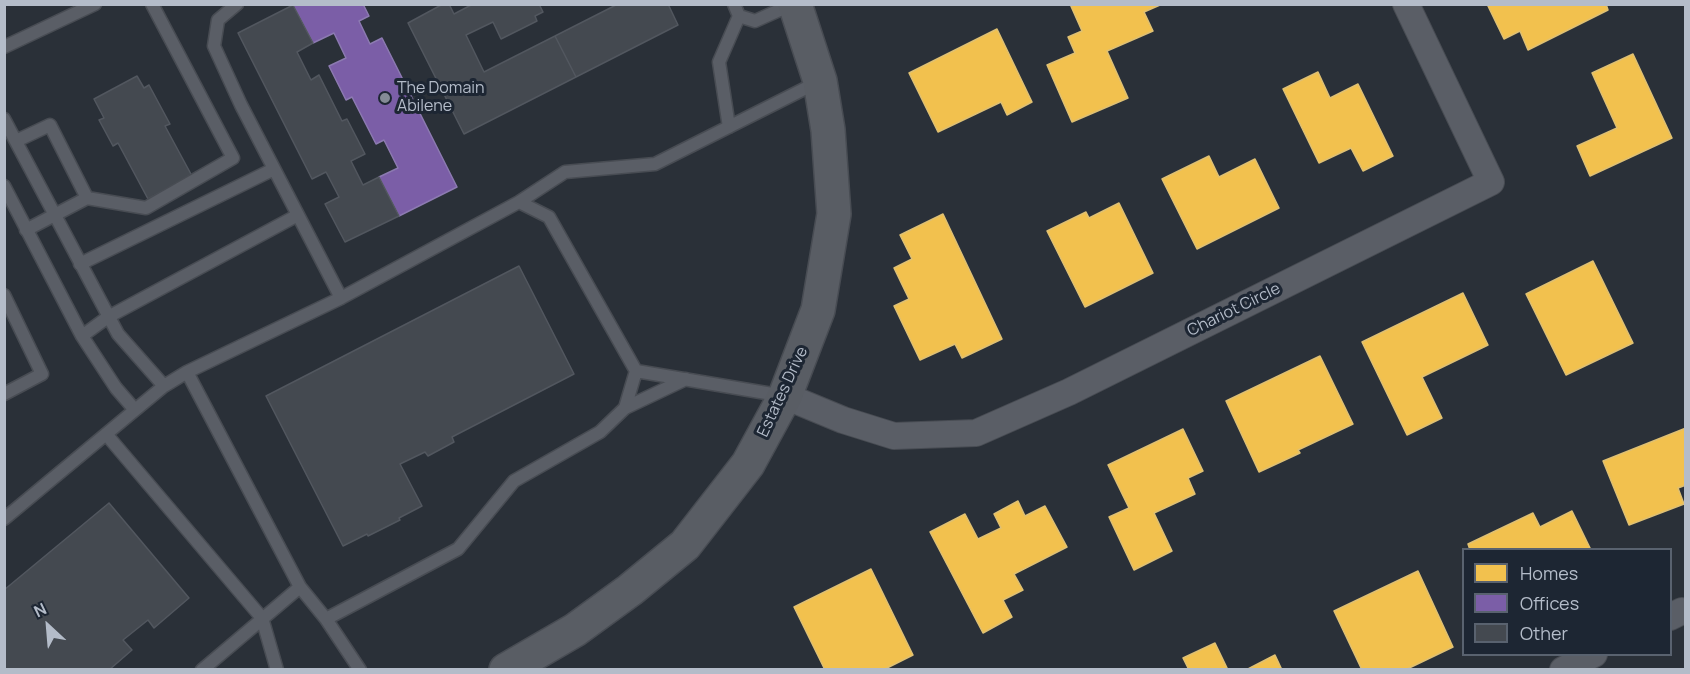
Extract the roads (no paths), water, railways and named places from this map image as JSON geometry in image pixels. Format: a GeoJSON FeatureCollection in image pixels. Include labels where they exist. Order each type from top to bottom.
{"type":"FeatureCollection","features":[{"type":"Feature","properties":{"kind":"street","name":"Chariot Circle"},"geometry":{"type":"LineString","coordinates":[[785,396],[843,420],[894,436],[976,433],[1069,392],[1491,182],[1406,4]]}},
{"type":"Feature","properties":{"kind":"street","name":"Estates Drive"},"geometry":{"type":"LineString","coordinates":[[506,669],[574,630],[630,590],[685,545],[748,464],[785,396],[819,310],[834,214],[828,130],[820,81],[800,6]]}},
{"type":"Feature","properties":{"kind":"street"},"geometry":{"type":"LineString","coordinates":[[1672,616],[1682,611],[1686,612]]}},
{"type":"Feature","properties":{"kind":"street"},"geometry":{"type":"LineString","coordinates":[[1563,669],[1590,656]]}},
{"type":"Feature","properties":{"kind":"lane"},"geometry":{"type":"LineString","coordinates":[[4,47],[95,4]]}},
{"type":"Feature","properties":{"kind":"lane"},"geometry":{"type":"LineString","coordinates":[[26,230],[87,198],[146,208],[233,158],[152,4]]}},
{"type":"Feature","properties":{"kind":"lane"},"geometry":{"type":"LineString","coordinates":[[237,4],[218,20],[214,46],[241,105],[341,298]]}},
{"type":"Feature","properties":{"kind":"lane"},"geometry":{"type":"LineString","coordinates":[[729,127],[718,62],[736,10],[754,21],[800,6]]}},
{"type":"Feature","properties":{"kind":"lane"},"geometry":{"type":"LineString","coordinates":[[4,519],[164,386],[187,372],[341,298],[519,202],[565,172],[656,164],[820,81]]}},
{"type":"Feature","properties":{"kind":"lane"},"geometry":{"type":"LineString","coordinates":[[4,119],[118,334],[164,386]]}},
{"type":"Feature","properties":{"kind":"lane"},"geometry":{"type":"LineString","coordinates":[[16,141],[50,125],[87,198]]}},
{"type":"Feature","properties":{"kind":"lane"},"geometry":{"type":"LineString","coordinates":[[80,264],[274,170]]}},
{"type":"Feature","properties":{"kind":"lane"},"geometry":{"type":"LineString","coordinates":[[4,186],[82,336],[116,388],[135,410]]}},
{"type":"Feature","properties":{"kind":"lane"},"geometry":{"type":"LineString","coordinates":[[519,202],[549,217],[636,371],[625,408]]}},
{"type":"Feature","properties":{"kind":"lane"},"geometry":{"type":"LineString","coordinates":[[82,336],[108,317],[298,215]]}},
{"type":"Feature","properties":{"kind":"lane"},"geometry":{"type":"LineString","coordinates":[[4,296],[42,374],[4,394]]}},
{"type":"Feature","properties":{"kind":"lane"},"geometry":{"type":"LineString","coordinates":[[636,371],[785,396]]}},
{"type":"Feature","properties":{"kind":"lane"},"geometry":{"type":"LineString","coordinates":[[187,372],[300,587],[326,619],[360,669]]}},
{"type":"Feature","properties":{"kind":"lane"},"geometry":{"type":"LineString","coordinates":[[326,619],[458,549],[514,481],[600,432],[625,408],[686,379]]}},
{"type":"Feature","properties":{"kind":"lane"},"geometry":{"type":"LineString","coordinates":[[106,434],[262,618],[277,669]]}},
{"type":"Feature","properties":{"kind":"lane"},"geometry":{"type":"LineString","coordinates":[[201,669],[300,587]]}},
{"type":"Feature","properties":{"kind":"place","name":"The Domain Abilene"},"geometry":{"type":"Point","coordinates":[385,98]}}]}
